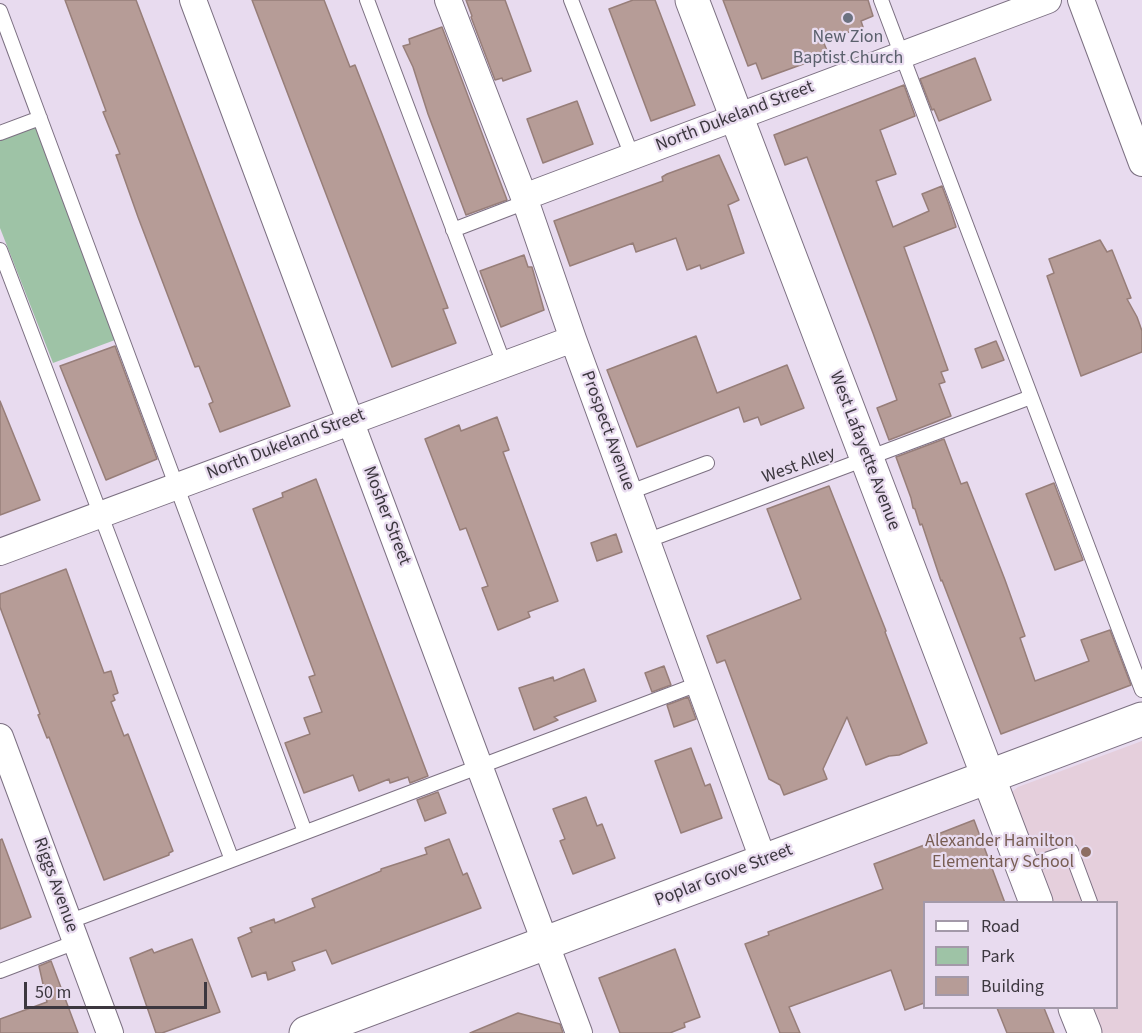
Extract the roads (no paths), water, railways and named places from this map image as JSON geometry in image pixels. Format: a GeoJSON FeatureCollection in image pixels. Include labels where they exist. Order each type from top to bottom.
{"type":"FeatureCollection","features":[{"type":"Feature","properties":{"kind":"main road","name":"West Lafayette Avenue"},"geometry":{"type":"LineString","coordinates":[[692,0],[1035,901]]}},
{"type":"Feature","properties":{"kind":"main road","name":"Poplar Grove Street"},"geometry":{"type":"LineString","coordinates":[[306,1033],[1142,719]]}},
{"type":"Feature","properties":{"kind":"main road"},"geometry":{"type":"LineString","coordinates":[[1075,1009],[1085,1033]]}},
{"type":"Feature","properties":{"kind":"street","name":"Mosher Street"},"geometry":{"type":"LineString","coordinates":[[193,0],[579,1033]]}},
{"type":"Feature","properties":{"kind":"street","name":"Prospect Avenue"},"geometry":{"type":"LineString","coordinates":[[448,0],[525,199],[573,339],[764,862]]}},
{"type":"Feature","properties":{"kind":"street","name":"North Dukeland Street"},"geometry":{"type":"LineString","coordinates":[[525,199],[736,116],[1048,0]]}},
{"type":"Feature","properties":{"kind":"street"},"geometry":{"type":"LineString","coordinates":[[1081,0],[1142,163]]}},
{"type":"Feature","properties":{"kind":"street","name":"North Dukeland Street"},"geometry":{"type":"LineString","coordinates":[[0,552],[573,339]]}},
{"type":"Feature","properties":{"kind":"street","name":"Riggs Avenue"},"geometry":{"type":"LineString","coordinates":[[0,737],[110,1033]]}},
{"type":"Feature","properties":{"kind":"lane"},"geometry":{"type":"LineString","coordinates":[[367,0],[504,364]]}},
{"type":"Feature","properties":{"kind":"lane"},"geometry":{"type":"LineString","coordinates":[[571,0],[632,156]]}},
{"type":"Feature","properties":{"kind":"lane"},"geometry":{"type":"LineString","coordinates":[[881,0],[1142,690]]}},
{"type":"Feature","properties":{"kind":"lane"},"geometry":{"type":"LineString","coordinates":[[0,11],[305,832]]}},
{"type":"Feature","properties":{"kind":"lane"},"geometry":{"type":"LineString","coordinates":[[0,133],[39,118]]}},
{"type":"Feature","properties":{"kind":"lane"},"geometry":{"type":"LineString","coordinates":[[453,230],[525,199]]}},
{"type":"Feature","properties":{"kind":"lane"},"geometry":{"type":"LineString","coordinates":[[0,250],[232,860]]}},
{"type":"Feature","properties":{"kind":"lane","name":"West Alley"},"geometry":{"type":"LineString","coordinates":[[646,541],[1031,397]]}},
{"type":"Feature","properties":{"kind":"lane"},"geometry":{"type":"LineString","coordinates":[[630,492],[707,464]]}},
{"type":"Feature","properties":{"kind":"lane"},"geometry":{"type":"LineString","coordinates":[[0,970],[72,932],[232,860],[698,684]]}},
{"type":"Feature","properties":{"kind":"lane"},"geometry":{"type":"LineString","coordinates":[[1023,868],[1071,851],[1089,901]]}},
{"type":"Feature","properties":{"kind":"place","name":"New Zion Baptist Church"},"geometry":{"type":"Point","coordinates":[848,18]}},
{"type":"Feature","properties":{"kind":"place","name":"Alexander Hamilton Elementary School"},"geometry":{"type":"Point","coordinates":[1086,852]}}]}
